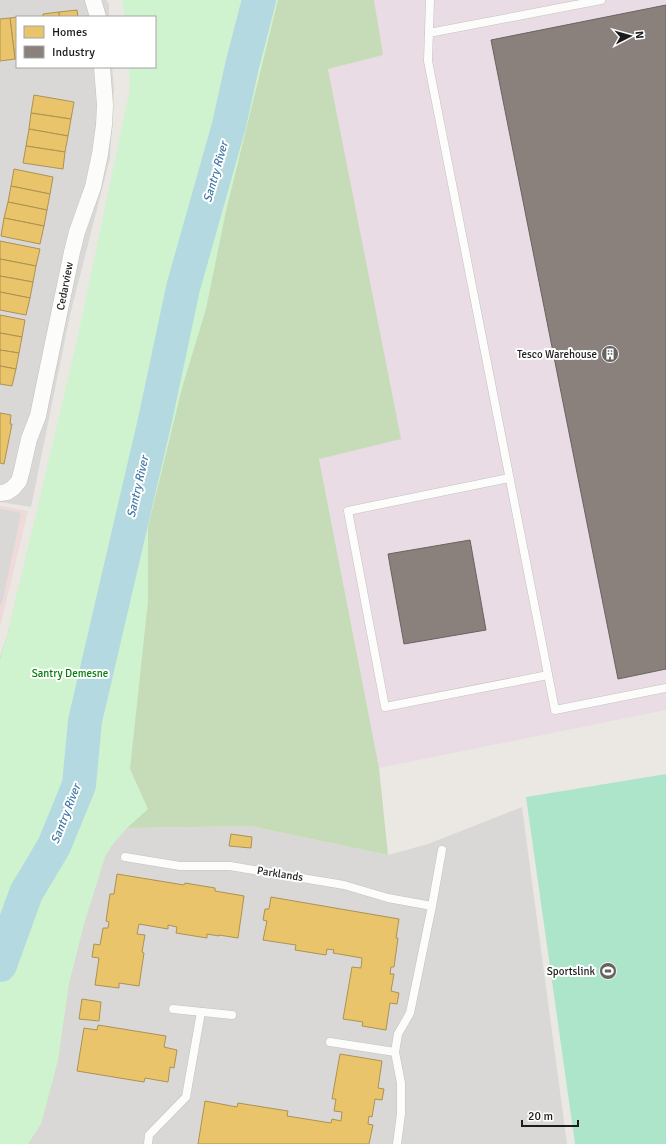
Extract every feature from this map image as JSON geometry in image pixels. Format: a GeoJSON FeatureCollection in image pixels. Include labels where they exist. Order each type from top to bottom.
{"type":"FeatureCollection","features":[{"type":"Feature","properties":{"kind":"street"},"geometry":{"type":"LineString","coordinates":[[93,0],[98,16]]}},
{"type":"Feature","properties":{"kind":"street","name":"Cedarview"},"geometry":{"type":"LineString","coordinates":[[0,493],[6,492],[13,488],[19,481],[29,439],[38,416],[72,252],[77,232],[93,186],[100,154],[105,105],[102,68]]}},
{"type":"Feature","properties":{"kind":"lane"},"geometry":{"type":"LineString","coordinates":[[430,0],[428,61],[555,710],[666,688]]}},
{"type":"Feature","properties":{"kind":"lane"},"geometry":{"type":"LineString","coordinates":[[429,33],[601,0]]}},
{"type":"Feature","properties":{"kind":"lane"},"geometry":{"type":"LineString","coordinates":[[509,478],[348,510],[385,707],[548,675]]}},
{"type":"Feature","properties":{"kind":"lane"},"geometry":{"type":"LineString","coordinates":[[397,1144],[401,1114],[401,1083],[395,1052],[398,1034],[410,1013],[442,850]]}},
{"type":"Feature","properties":{"kind":"lane","name":"Parklands"},"geometry":{"type":"LineString","coordinates":[[125,857],[180,866],[230,866],[344,885],[388,898],[432,906]]}},
{"type":"Feature","properties":{"kind":"lane"},"geometry":{"type":"LineString","coordinates":[[173,1009],[232,1016]]}},
{"type":"Feature","properties":{"kind":"lane"},"geometry":{"type":"LineString","coordinates":[[148,1144],[149,1135],[186,1097],[202,1012]]}},
{"type":"Feature","properties":{"kind":"lane"},"geometry":{"type":"LineString","coordinates":[[330,1042],[395,1052]]}},
{"type":"Feature","properties":{"kind":"shaded area"},"geometry":{"type":"Polygon","coordinates":[[[0,0],[106,0],[109,4],[109,16],[16,16],[16,68],[112,68],[114,88],[110,158],[70,315],[31,507],[0,502],[0,0]]]}},
{"type":"Feature","properties":{"kind":"shaded area"},"geometry":{"type":"Polygon","coordinates":[[[374,0],[666,0],[666,710],[379,768],[319,458],[400,438],[328,69],[382,55],[374,0]]]}},
{"type":"Feature","properties":{"kind":"shaded area"},"geometry":{"type":"Polygon","coordinates":[[[0,506],[28,511],[0,627],[0,506]]]}},
{"type":"Feature","properties":{"kind":"shaded area"},"geometry":{"type":"Polygon","coordinates":[[[0,509],[21,513],[2,604],[0,604],[0,509]]]}},
{"type":"Feature","properties":{"kind":"shaded area"},"geometry":{"type":"Polygon","coordinates":[[[522,807],[567,1144],[27,1144],[41,1124],[58,1060],[69,983],[84,924],[105,857],[112,845],[127,828],[251,826],[388,855],[428,844],[522,807]]]}},
{"type":"Feature","properties":{"kind":"green space","name":"Santry Demesne"},"geometry":{"type":"Polygon","coordinates":[[[122,0],[278,0],[226,211],[206,309],[182,388],[148,527],[148,601],[130,769],[148,809],[127,828],[112,845],[105,857],[84,924],[69,983],[58,1060],[41,1124],[28,1144],[0,1144],[0,659],[8,633],[79,331],[130,88],[129,68],[156,68],[156,16],[125,16],[122,0]]]}},
{"type":"Feature","properties":{"kind":"green space"},"geometry":{"type":"Polygon","coordinates":[[[125,0],[374,0],[383,55],[328,69],[401,439],[319,459],[379,768],[388,855],[251,826],[127,828],[112,845],[105,857],[84,924],[69,983],[58,1060],[41,1124],[28,1144],[0,1144],[0,657],[8,633],[33,528],[155,68],[156,68],[156,16],[153,16],[125,0]]]}},
{"type":"Feature","properties":{"kind":"green space","name":"Sportslink"},"geometry":{"type":"Polygon","coordinates":[[[666,774],[666,1144],[575,1144],[526,797],[666,774]]]}},
{"type":"Feature","properties":{"kind":"building: Homes"},"geometry":{"type":"Polygon","coordinates":[[[77,10],[78,16],[59,16],[59,12],[77,10]]]}},
{"type":"Feature","properties":{"kind":"building: Homes"},"geometry":{"type":"Polygon","coordinates":[[[59,12],[59,16],[43,16],[43,14],[59,12]]]}},
{"type":"Feature","properties":{"kind":"building: Homes"},"geometry":{"type":"Polygon","coordinates":[[[16,17],[16,59],[15,59],[10,18],[16,17]]]}},
{"type":"Feature","properties":{"kind":"building: Homes"},"geometry":{"type":"Polygon","coordinates":[[[10,18],[15,59],[0,61],[0,19],[10,18]]]}},
{"type":"Feature","properties":{"kind":"building: Homes"},"geometry":{"type":"Polygon","coordinates":[[[34,95],[74,102],[71,119],[31,113],[34,95]]]}},
{"type":"Feature","properties":{"kind":"building: Homes"},"geometry":{"type":"Polygon","coordinates":[[[31,113],[71,119],[68,136],[29,129],[31,113]]]}},
{"type":"Feature","properties":{"kind":"building: Homes"},"geometry":{"type":"Polygon","coordinates":[[[29,129],[68,136],[65,152],[26,146],[29,129]]]}},
{"type":"Feature","properties":{"kind":"building: Homes"},"geometry":{"type":"Polygon","coordinates":[[[26,146],[65,152],[63,169],[23,163],[26,146]]]}},
{"type":"Feature","properties":{"kind":"building: Homes"},"geometry":{"type":"Polygon","coordinates":[[[14,169],[53,177],[50,194],[11,186],[14,169]]]}},
{"type":"Feature","properties":{"kind":"building: Homes"},"geometry":{"type":"Polygon","coordinates":[[[11,186],[50,194],[47,210],[8,202],[11,186]]]}},
{"type":"Feature","properties":{"kind":"building: Homes"},"geometry":{"type":"Polygon","coordinates":[[[8,202],[47,210],[44,226],[4,218],[8,202]]]}},
{"type":"Feature","properties":{"kind":"building: Homes"},"geometry":{"type":"Polygon","coordinates":[[[4,218],[44,226],[40,244],[1,236],[4,218]]]}},
{"type":"Feature","properties":{"kind":"building: Homes"},"geometry":{"type":"Polygon","coordinates":[[[0,241],[40,249],[36,266],[0,259],[0,241]]]}},
{"type":"Feature","properties":{"kind":"building: Homes"},"geometry":{"type":"Polygon","coordinates":[[[0,259],[36,266],[33,282],[0,276],[0,259]]]}},
{"type":"Feature","properties":{"kind":"building: Homes"},"geometry":{"type":"Polygon","coordinates":[[[0,276],[33,282],[30,298],[0,292],[0,276]]]}},
{"type":"Feature","properties":{"kind":"building: Homes"},"geometry":{"type":"Polygon","coordinates":[[[0,292],[30,298],[26,315],[0,310],[0,292]]]}},
{"type":"Feature","properties":{"kind":"building: Homes"},"geometry":{"type":"Polygon","coordinates":[[[0,315],[25,320],[22,337],[0,333],[0,315]]]}},
{"type":"Feature","properties":{"kind":"building: Homes"},"geometry":{"type":"Polygon","coordinates":[[[0,333],[22,337],[19,353],[0,350],[0,333]]]}},
{"type":"Feature","properties":{"kind":"building: Homes"},"geometry":{"type":"Polygon","coordinates":[[[0,350],[19,353],[16,369],[0,366],[0,350]]]}},
{"type":"Feature","properties":{"kind":"building: Homes"},"geometry":{"type":"Polygon","coordinates":[[[0,366],[16,369],[12,386],[0,384],[0,366]]]}},
{"type":"Feature","properties":{"kind":"building: Homes"},"geometry":{"type":"Polygon","coordinates":[[[0,413],[11,415],[10,424],[12,424],[4,464],[0,463],[0,413]]]}},
{"type":"Feature","properties":{"kind":"building: Homes"},"geometry":{"type":"Polygon","coordinates":[[[231,834],[252,837],[251,848],[229,846],[231,834]]]}},
{"type":"Feature","properties":{"kind":"building: Homes"},"geometry":{"type":"Polygon","coordinates":[[[117,874],[184,885],[185,883],[215,888],[215,891],[244,896],[238,938],[207,934],[207,938],[176,933],[177,927],[168,925],[168,929],[139,924],[137,934],[145,935],[139,986],[119,983],[119,988],[95,985],[99,958],[92,957],[94,944],[100,945],[103,928],[108,928],[109,922],[106,921],[110,894],[114,894],[117,874]]]}},
{"type":"Feature","properties":{"kind":"building: Homes"},"geometry":{"type":"Polygon","coordinates":[[[271,897],[399,919],[394,967],[391,967],[390,974],[394,974],[391,991],[399,993],[397,1004],[390,1003],[386,1030],[362,1026],[363,1022],[343,1019],[352,967],[361,968],[362,958],[333,953],[334,950],[327,949],[326,955],[295,950],[296,945],[263,940],[267,921],[263,920],[265,909],[269,909],[271,897]]]}},
{"type":"Feature","properties":{"kind":"building: Homes"},"geometry":{"type":"Polygon","coordinates":[[[82,999],[101,1002],[99,1021],[79,1019],[82,999]]]}},
{"type":"Feature","properties":{"kind":"building: Homes"},"geometry":{"type":"Polygon","coordinates":[[[98,1025],[166,1036],[164,1047],[177,1050],[174,1068],[170,1067],[168,1082],[145,1078],[144,1082],[77,1071],[84,1028],[97,1030],[98,1025]]]}},
{"type":"Feature","properties":{"kind":"building: Homes"},"geometry":{"type":"Polygon","coordinates":[[[340,1054],[382,1061],[378,1088],[384,1089],[382,1100],[375,1099],[372,1117],[369,1116],[368,1124],[373,1125],[369,1144],[198,1144],[205,1101],[237,1107],[238,1103],[288,1111],[287,1116],[331,1123],[332,1119],[341,1121],[342,1112],[334,1111],[336,1099],[332,1099],[340,1054]]]}},
{"type":"Feature","properties":{"kind":"building: Industry","name":"Tesco Warehouse"},"geometry":{"type":"Polygon","coordinates":[[[666,5],[666,669],[618,679],[491,40],[666,5]]]}},
{"type":"Feature","properties":{"kind":"building: Industry"},"geometry":{"type":"Polygon","coordinates":[[[470,540],[486,630],[404,644],[388,554],[470,540]]]}},
{"type":"Feature","properties":{"kind":"waterway","name":"Santry River"},"geometry":{"type":"LineString","coordinates":[[0,965],[26,893],[54,846],[79,785],[85,721],[155,420],[183,288],[229,125],[259,0]]}},
{"type":"Feature","properties":{"kind":"place","name":"Tesco Warehouse"},"geometry":{"type":"Point","coordinates":[610,354]}},
{"type":"Feature","properties":{"kind":"place","name":"Sportslink"},"geometry":{"type":"Point","coordinates":[608,971]}}]}
